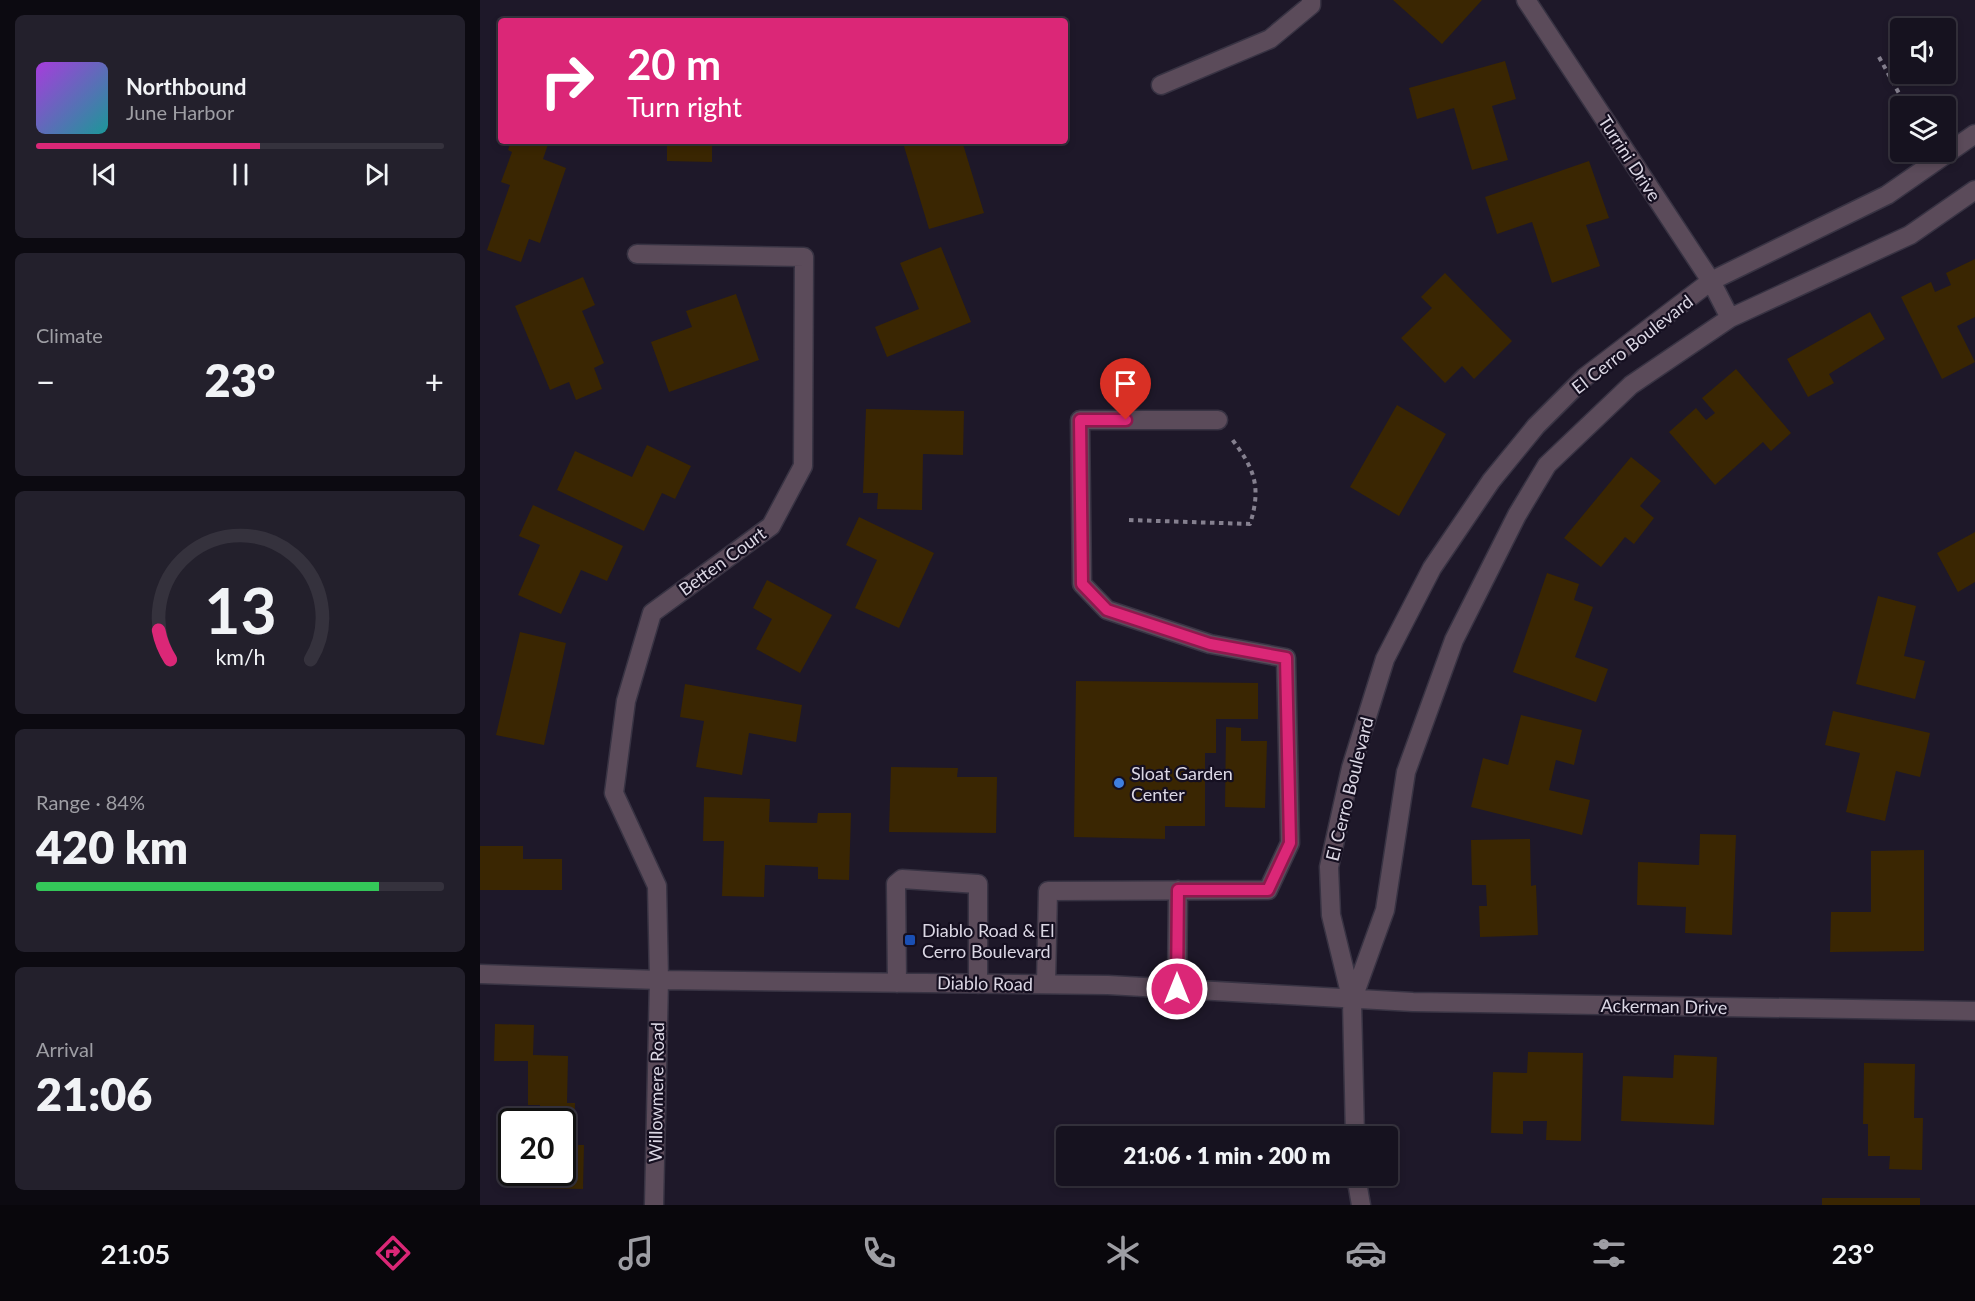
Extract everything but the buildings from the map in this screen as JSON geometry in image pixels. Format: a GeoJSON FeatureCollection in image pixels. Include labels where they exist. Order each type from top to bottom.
{"type":"FeatureCollection","features":[{"type":"Feature","properties":{"kind":"street","name":"Turrini Drive"},"geometry":{"type":"LineString","coordinates":[[1526,0],[1712,281],[1730,318]]}},
{"type":"Feature","properties":{"kind":"street"},"geometry":{"type":"LineString","coordinates":[[1161,85],[1270,39],[1311,3]]}},
{"type":"Feature","properties":{"kind":"street","name":"El Cerro Boulevard"},"geometry":{"type":"LineString","coordinates":[[1352,1000],[1331,915],[1329,867],[1351,768],[1385,659],[1407,613],[1460,524],[1491,481],[1536,426],[1585,377],[1712,281],[1887,195],[1975,134]]}},
{"type":"Feature","properties":{"kind":"street","name":"El Cerro Boulevard"},"geometry":{"type":"LineString","coordinates":[[1352,1000],[1385,910],[1406,772],[1454,640],[1517,515],[1547,465],[1631,385],[1730,318],[1910,235],[1975,190]]}},
{"type":"Feature","properties":{"kind":"street","name":"Betten Court"},"geometry":{"type":"LineString","coordinates":[[637,254],[804,257],[804,466],[771,526],[652,613],[626,701],[614,793],[657,886],[659,980]]}},
{"type":"Feature","properties":{"kind":"street"},"geometry":{"type":"LineString","coordinates":[[1046,984],[1048,891],[1268,890],[1290,843],[1286,658],[1210,644],[1107,610],[1082,584],[1080,420],[1218,420]]}},
{"type":"Feature","properties":{"kind":"street"},"geometry":{"type":"LineString","coordinates":[[897,983],[896,884],[902,879],[978,884],[978,984]]}},
{"type":"Feature","properties":{"kind":"street"},"geometry":{"type":"LineString","coordinates":[[1177,989],[1178,890]]}},
{"type":"Feature","properties":{"kind":"street","name":"Diablo Road"},"geometry":{"type":"LineString","coordinates":[[480,974],[659,980],[1046,984],[1285,993],[1352,1000]]}},
{"type":"Feature","properties":{"kind":"street","name":"Willowmere Road"},"geometry":{"type":"LineString","coordinates":[[654,1205],[659,980]]}},
{"type":"Feature","properties":{"kind":"street"},"geometry":{"type":"LineString","coordinates":[[1352,1000],[1355,1126]]}},
{"type":"Feature","properties":{"kind":"street","name":"Ackerman Drive"},"geometry":{"type":"LineString","coordinates":[[1352,1000],[1975,1011]]}},
{"type":"Feature","properties":{"kind":"street"},"geometry":{"type":"LineString","coordinates":[[1358,1186],[1361,1205]]}},
{"type":"Feature","properties":{"kind":"path"},"geometry":{"type":"LineString","coordinates":[[1879,57],[1900,96]]}},
{"type":"Feature","properties":{"kind":"path"},"geometry":{"type":"LineString","coordinates":[[1129,520],[1250,524],[1257,503],[1251,465],[1218,420]]}},
{"type":"Feature","properties":{"kind":"place","name":"Sloat Garden Center"},"geometry":{"type":"Point","coordinates":[1119,783]}},
{"type":"Feature","properties":{"kind":"place","name":"Diablo Road & El Cerro Boulevard"},"geometry":{"type":"Point","coordinates":[910,940]}},
{"type":"Feature","properties":{"kind":"route"},"geometry":{"type":"LineString","coordinates":[[1126,420],[1080,420],[1082,584],[1107,610],[1210,644],[1286,658],[1290,843],[1268,890],[1178,890],[1177,989]]}}]}
